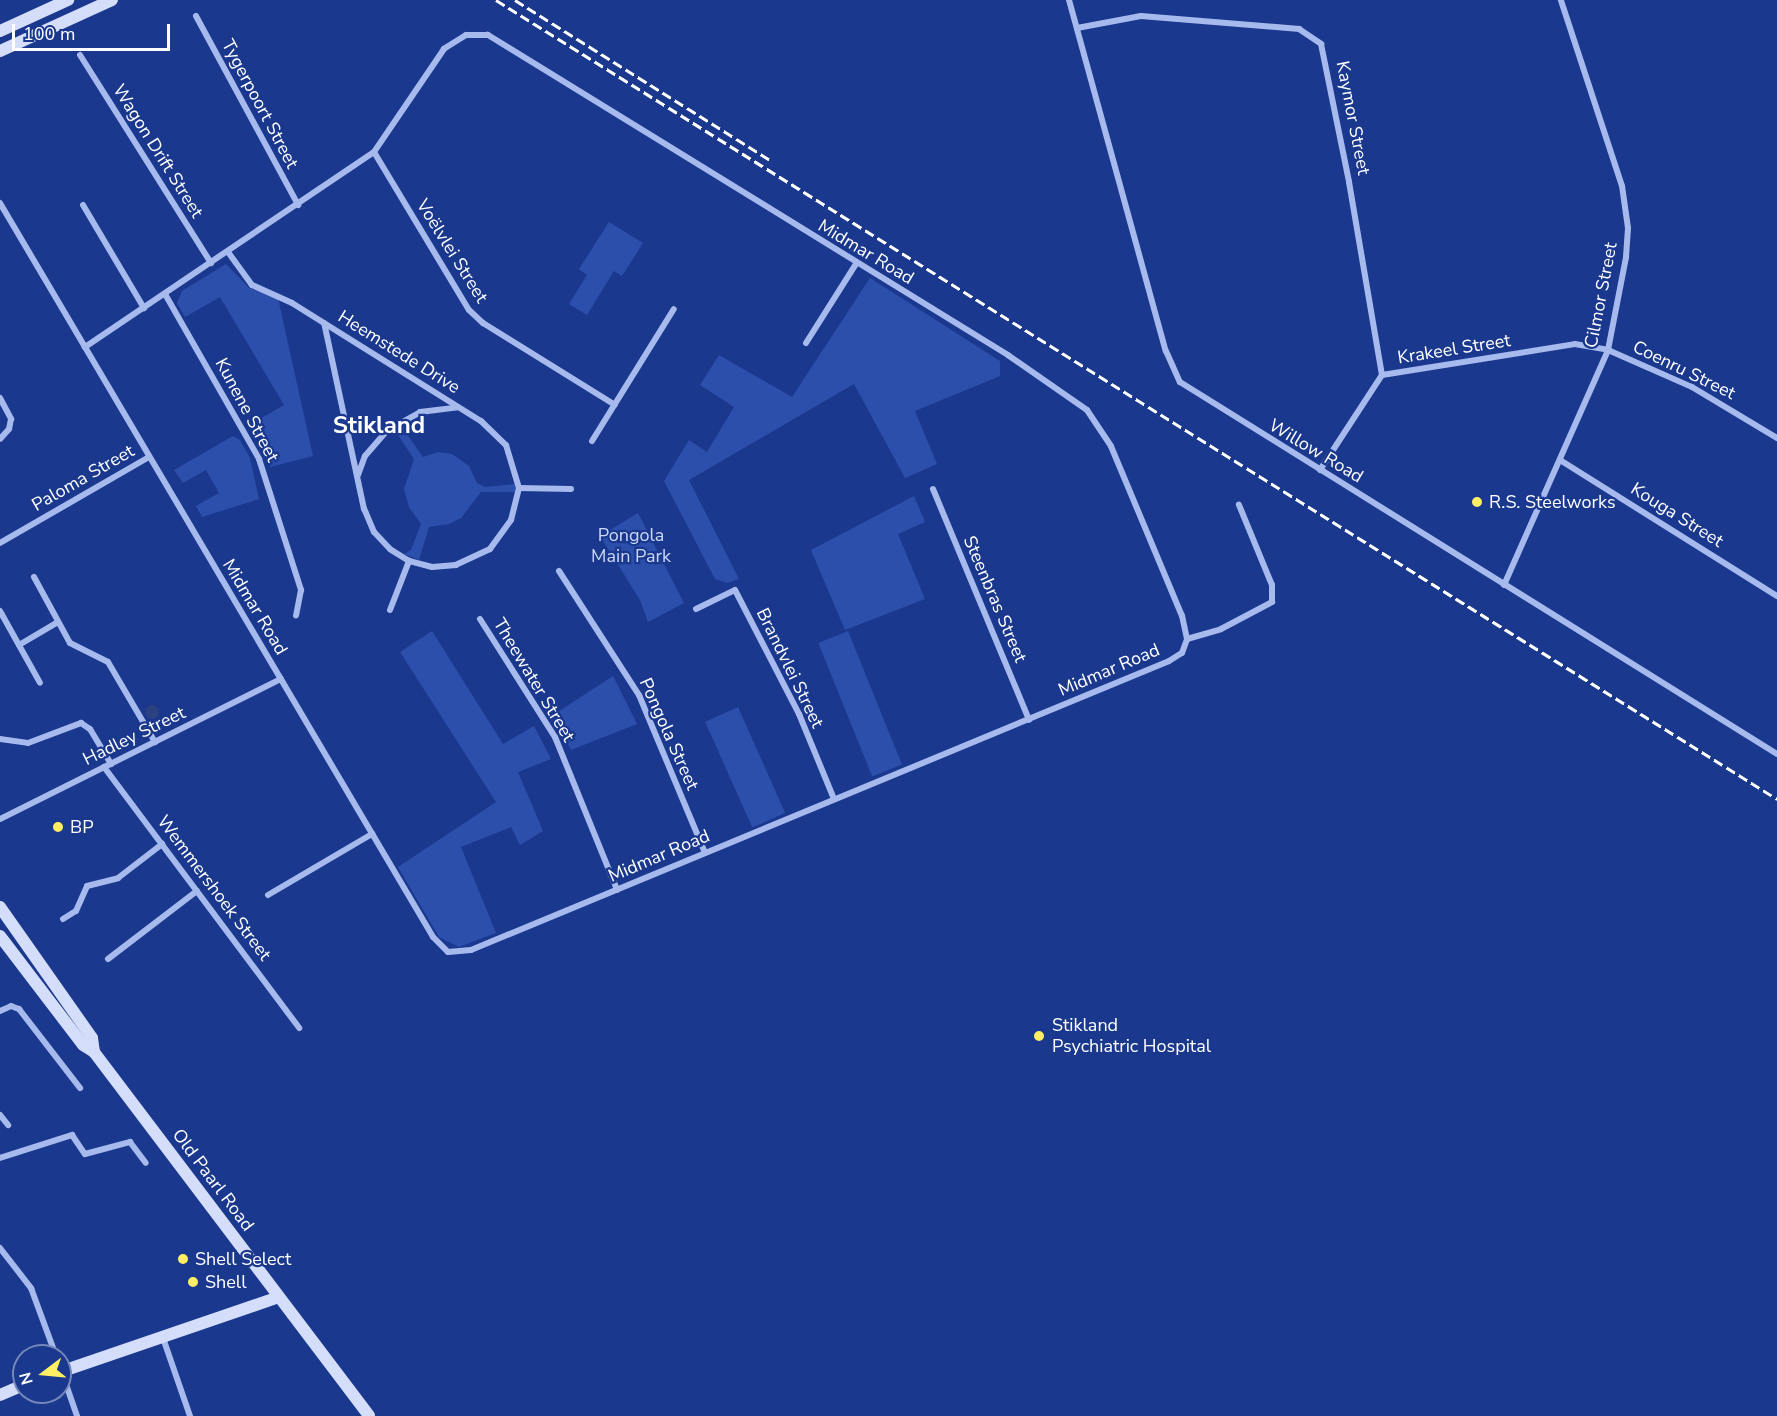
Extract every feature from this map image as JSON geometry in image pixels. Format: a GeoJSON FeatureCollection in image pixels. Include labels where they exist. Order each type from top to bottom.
{"type":"FeatureCollection","features":[{"type":"Feature","properties":{"kind":"main road"},"geometry":{"type":"LineString","coordinates":[[0,31],[68,0]]}},
{"type":"Feature","properties":{"kind":"main road"},"geometry":{"type":"LineString","coordinates":[[2,50],[112,0]]}},
{"type":"Feature","properties":{"kind":"main road","name":"Old Paarl Road"},"geometry":{"type":"LineString","coordinates":[[0,908],[92,1038],[94,1052]]}},
{"type":"Feature","properties":{"kind":"main road","name":"Old Paarl Road"},"geometry":{"type":"LineString","coordinates":[[0,936],[83,1045],[94,1052],[369,1416]]}},
{"type":"Feature","properties":{"kind":"main road"},"geometry":{"type":"LineString","coordinates":[[72,1367],[163,1338],[279,1297]]}},
{"type":"Feature","properties":{"kind":"street","name":"Willow Road"},"geometry":{"type":"LineString","coordinates":[[1069,0],[1175,374],[1188,390],[1777,754]]}},
{"type":"Feature","properties":{"kind":"street","name":"Cilmor Street"},"geometry":{"type":"LineString","coordinates":[[1504,585],[1608,350],[1626,257],[1626,206],[1562,0]]}},
{"type":"Feature","properties":{"kind":"street","name":"Tygerpoort Street"},"geometry":{"type":"LineString","coordinates":[[196,16],[298,205]]}},
{"type":"Feature","properties":{"kind":"street","name":"Kaymor Street"},"geometry":{"type":"LineString","coordinates":[[1077,28],[1129,16],[1152,17],[1299,29],[1321,44],[1352,193],[1382,375]]}},
{"type":"Feature","properties":{"kind":"street","name":"Midmar Road"},"geometry":{"type":"LineString","coordinates":[[0,203],[3,214],[85,347],[433,937],[448,952],[471,950],[1175,659],[1187,639],[1178,606],[1111,446],[1096,420],[1008,355],[856,264],[488,35],[466,35],[444,49],[374,152],[85,347]]}},
{"type":"Feature","properties":{"kind":"street","name":"Wagon Drift Street"},"geometry":{"type":"LineString","coordinates":[[80,55],[211,263]]}},
{"type":"Feature","properties":{"kind":"street","name":"Voëlvlei Street"},"geometry":{"type":"LineString","coordinates":[[374,152],[469,310],[483,323],[615,405]]}},
{"type":"Feature","properties":{"kind":"street"},"geometry":{"type":"LineString","coordinates":[[83,205],[144,308]]}},
{"type":"Feature","properties":{"kind":"street","name":"Heemstede Drive"},"geometry":{"type":"LineString","coordinates":[[228,252],[248,282],[273,292],[324,323],[459,407],[481,421],[506,445],[519,488],[512,520],[490,549],[456,565],[432,567],[409,561],[390,549],[374,532],[364,509],[324,323]]}},
{"type":"Feature","properties":{"kind":"street"},"geometry":{"type":"LineString","coordinates":[[806,343],[856,264]]}},
{"type":"Feature","properties":{"kind":"street","name":"Kunene Street"},"geometry":{"type":"LineString","coordinates":[[165,294],[259,459],[301,590],[296,616]]}},
{"type":"Feature","properties":{"kind":"street"},"geometry":{"type":"LineString","coordinates":[[592,441],[675,309]]}},
{"type":"Feature","properties":{"kind":"street","name":"Krakeel Street"},"geometry":{"type":"LineString","coordinates":[[1320,470],[1382,375],[1575,344],[1608,350]]}},
{"type":"Feature","properties":{"kind":"street","name":"Coenru Street"},"geometry":{"type":"LineString","coordinates":[[1608,350],[1692,387],[1777,438]]}},
{"type":"Feature","properties":{"kind":"street"},"geometry":{"type":"LineString","coordinates":[[0,398],[11,419],[9,429],[0,439]]}},
{"type":"Feature","properties":{"kind":"street","name":"Heemstede Drive"},"geometry":{"type":"LineString","coordinates":[[358,475],[365,456],[388,429],[420,412],[459,407]]}},
{"type":"Feature","properties":{"kind":"street","name":"Paloma Street"},"geometry":{"type":"LineString","coordinates":[[0,543],[149,457]]}},
{"type":"Feature","properties":{"kind":"street","name":"Kouga Street"},"geometry":{"type":"LineString","coordinates":[[1560,460],[1777,596]]}},
{"type":"Feature","properties":{"kind":"street"},"geometry":{"type":"LineString","coordinates":[[519,488],[571,489]]}},
{"type":"Feature","properties":{"kind":"street","name":"Steenbras Street"},"geometry":{"type":"LineString","coordinates":[[933,489],[1029,720]]}},
{"type":"Feature","properties":{"kind":"street"},"geometry":{"type":"LineString","coordinates":[[1187,639],[1221,629],[1272,602],[1272,585],[1239,506]]}},
{"type":"Feature","properties":{"kind":"street"},"geometry":{"type":"LineString","coordinates":[[390,610],[409,561]]}},
{"type":"Feature","properties":{"kind":"street","name":"Pongola Street"},"geometry":{"type":"LineString","coordinates":[[559,571],[639,695],[705,853]]}},
{"type":"Feature","properties":{"kind":"street"},"geometry":{"type":"LineString","coordinates":[[34,577],[74,647],[98,654],[108,662],[155,742]]}},
{"type":"Feature","properties":{"kind":"street","name":"Brandvlei Street"},"geometry":{"type":"LineString","coordinates":[[696,609],[735,590],[799,714],[834,799]]}},
{"type":"Feature","properties":{"kind":"street"},"geometry":{"type":"LineString","coordinates":[[0,611],[40,683]]}},
{"type":"Feature","properties":{"kind":"street","name":"Theewater Street"},"geometry":{"type":"LineString","coordinates":[[480,619],[555,737],[617,890]]}},
{"type":"Feature","properties":{"kind":"street"},"geometry":{"type":"LineString","coordinates":[[19,645],[58,622]]}},
{"type":"Feature","properties":{"kind":"street","name":"Hadley Street"},"geometry":{"type":"LineString","coordinates":[[0,819],[281,679]]}},
{"type":"Feature","properties":{"kind":"street"},"geometry":{"type":"LineString","coordinates":[[0,740],[28,743],[81,723],[90,729],[111,764]]}},
{"type":"Feature","properties":{"kind":"street","name":"Wemmershoek Street"},"geometry":{"type":"LineString","coordinates":[[104,767],[299,1028]]}},
{"type":"Feature","properties":{"kind":"street"},"geometry":{"type":"LineString","coordinates":[[268,895],[372,834]]}},
{"type":"Feature","properties":{"kind":"street"},"geometry":{"type":"LineString","coordinates":[[63,919],[76,911],[87,886],[118,878],[162,844]]}},
{"type":"Feature","properties":{"kind":"street"},"geometry":{"type":"LineString","coordinates":[[108,959],[197,891]]}},
{"type":"Feature","properties":{"kind":"street"},"geometry":{"type":"LineString","coordinates":[[0,1011],[14,1006],[21,1011],[80,1088]]}},
{"type":"Feature","properties":{"kind":"street"},"geometry":{"type":"LineString","coordinates":[[0,1115],[8,1125]]}},
{"type":"Feature","properties":{"kind":"street"},"geometry":{"type":"LineString","coordinates":[[0,1158],[70,1136],[77,1138],[85,1154],[128,1142],[147,1163]]}},
{"type":"Feature","properties":{"kind":"street"},"geometry":{"type":"LineString","coordinates":[[0,1248],[31,1288],[52,1344]]}},
{"type":"Feature","properties":{"kind":"street"},"geometry":{"type":"LineString","coordinates":[[163,1338],[190,1416]]}},
{"type":"Feature","properties":{"kind":"street"},"geometry":{"type":"LineString","coordinates":[[72,1402],[77,1416]]}},
{"type":"Feature","properties":{"kind":"green space"},"geometry":{"type":"Polygon","coordinates":[[[609,222],[643,243],[622,276],[614,271],[587,315],[569,304],[587,275],[579,269],[609,222]]]}},
{"type":"Feature","properties":{"kind":"green space"},"geometry":{"type":"Polygon","coordinates":[[[226,264],[249,288],[278,298],[313,456],[270,467],[253,423],[284,405],[220,297],[185,317],[177,303],[182,291],[226,264]]]}},
{"type":"Feature","properties":{"kind":"green space"},"geometry":{"type":"Polygon","coordinates":[[[870,278],[1000,361],[1000,376],[915,411],[937,464],[905,478],[854,384],[689,480],[739,579],[727,583],[715,579],[664,481],[689,440],[707,452],[734,407],[700,385],[719,355],[792,397],[870,278]]]}},
{"type":"Feature","properties":{"kind":"green space"},"geometry":{"type":"Polygon","coordinates":[[[404,423],[404,430],[423,457],[438,452],[452,454],[469,466],[477,483],[485,487],[515,484],[515,492],[481,492],[461,518],[449,524],[429,527],[419,560],[404,554],[411,550],[421,524],[409,507],[404,489],[414,459],[398,435],[391,432],[404,423]]]}},
{"type":"Feature","properties":{"kind":"green space"},"geometry":{"type":"Polygon","coordinates":[[[233,436],[240,440],[250,458],[259,499],[202,517],[196,506],[219,493],[206,470],[183,483],[174,470],[233,436]]]}},
{"type":"Feature","properties":{"kind":"green space"},"geometry":{"type":"Polygon","coordinates":[[[914,496],[925,522],[898,534],[925,599],[845,630],[811,550],[914,496]]]}},
{"type":"Feature","properties":{"kind":"green space","name":"Pongola Main Park"},"geometry":{"type":"Polygon","coordinates":[[[638,513],[684,603],[648,622],[640,600],[600,536],[638,513]]]}},
{"type":"Feature","properties":{"kind":"green space"},"geometry":{"type":"Polygon","coordinates":[[[432,631],[503,744],[534,726],[551,759],[518,772],[543,831],[520,845],[511,827],[461,847],[496,933],[459,947],[439,937],[398,867],[496,802],[400,652],[432,631]]]}},
{"type":"Feature","properties":{"kind":"green space"},"geometry":{"type":"Polygon","coordinates":[[[848,631],[902,765],[872,777],[818,643],[848,631]]]}},
{"type":"Feature","properties":{"kind":"green space"},"geometry":{"type":"Polygon","coordinates":[[[613,676],[637,724],[571,750],[553,715],[613,676]]]}},
{"type":"Feature","properties":{"kind":"green space"},"geometry":{"type":"Polygon","coordinates":[[[738,707],[785,813],[752,828],[705,722],[738,707]]]}},
{"type":"Feature","properties":{"kind":"shaded area"},"geometry":{"type":"Polygon","coordinates":[[[149,705],[155,705],[159,712],[155,719],[149,719],[145,715],[145,709],[149,705]]]}},
{"type":"Feature","properties":{"kind":"railway"},"geometry":{"type":"LineString","coordinates":[[496,0],[1777,799]]}},
{"type":"Feature","properties":{"kind":"railway"},"geometry":{"type":"LineString","coordinates":[[515,0],[770,160]]}},
{"type":"Feature","properties":{"kind":"place","name":"R.S. Steelworks"},"geometry":{"type":"Point","coordinates":[1477,502]}},
{"type":"Feature","properties":{"kind":"place","name":"BP"},"geometry":{"type":"Point","coordinates":[58,827]}},
{"type":"Feature","properties":{"kind":"place","name":"Stikland Psychiatric Hospital"},"geometry":{"type":"Point","coordinates":[1039,1036]}},
{"type":"Feature","properties":{"kind":"place","name":"Shell Select"},"geometry":{"type":"Point","coordinates":[183,1259]}},
{"type":"Feature","properties":{"kind":"place","name":"Shell"},"geometry":{"type":"Point","coordinates":[193,1282]}},
{"type":"Feature","properties":{"kind":"district","name":"Stikland"},"geometry":{"type":"Point","coordinates":[379,426]}}]}
